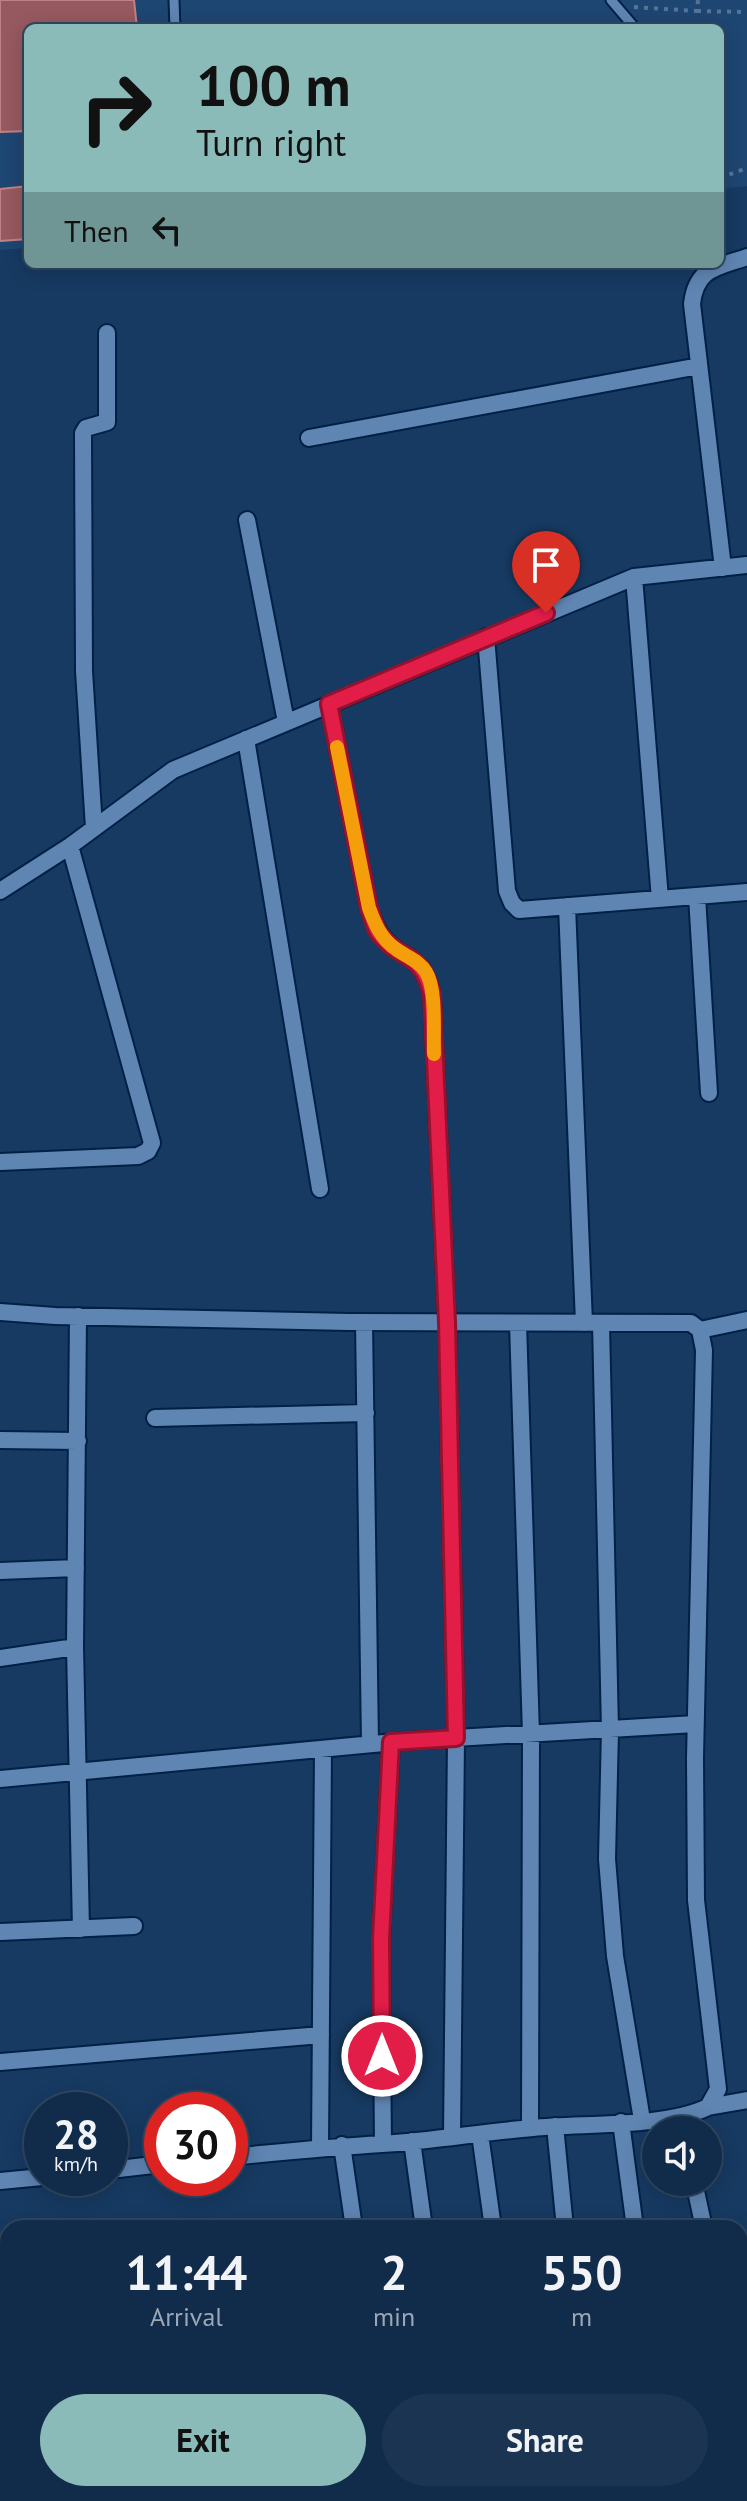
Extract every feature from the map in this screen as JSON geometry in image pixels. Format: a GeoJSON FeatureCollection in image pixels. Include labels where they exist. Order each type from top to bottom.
{"type":"FeatureCollection","features":[{"type":"Feature","properties":{"kind":"street"},"geometry":{"type":"LineString","coordinates":[[724,266],[747,257]]}},
{"type":"Feature","properties":{"kind":"street"},"geometry":{"type":"LineString","coordinates":[[720,268],[703,275],[694,286],[692,304],[723,568]]}},
{"type":"Feature","properties":{"kind":"street"},"geometry":{"type":"LineString","coordinates":[[94,828],[84,671],[83,433],[86,428],[107,422],[107,333]]}},
{"type":"Feature","properties":{"kind":"street"},"geometry":{"type":"LineString","coordinates":[[309,438],[699,366]]}},
{"type":"Feature","properties":{"kind":"street"},"geometry":{"type":"LineString","coordinates":[[247,520],[286,722]]}},
{"type":"Feature","properties":{"kind":"street"},"geometry":{"type":"LineString","coordinates":[[0,891],[70,846],[173,770],[634,577],[747,565]]}},
{"type":"Feature","properties":{"kind":"street"},"geometry":{"type":"LineString","coordinates":[[634,577],[660,899]]}},
{"type":"Feature","properties":{"kind":"street"},"geometry":{"type":"LineString","coordinates":[[486,637],[507,891],[519,910],[747,892]]}},
{"type":"Feature","properties":{"kind":"street"},"geometry":{"type":"LineString","coordinates":[[329,704],[369,908],[377,931],[427,973],[432,995],[447,1322],[456,1738],[452,2136]]}},
{"type":"Feature","properties":{"kind":"street"},"geometry":{"type":"LineString","coordinates":[[246,739],[320,1189]]}},
{"type":"Feature","properties":{"kind":"street"},"geometry":{"type":"LineString","coordinates":[[0,1162],[138,1156],[148,1151],[152,1143],[70,846]]}},
{"type":"Feature","properties":{"kind":"street"},"geometry":{"type":"LineString","coordinates":[[697,896],[709,1093]]}},
{"type":"Feature","properties":{"kind":"street"},"geometry":{"type":"LineString","coordinates":[[248,2155],[642,2120],[615,1956],[607,1859],[610,1730],[593,1323],[567,906]]}},
{"type":"Feature","properties":{"kind":"street"},"geometry":{"type":"LineString","coordinates":[[0,1312],[364,1322],[691,1323],[700,1330],[704,1350],[695,1724],[696,1900],[718,2089],[708,2107]]}},
{"type":"Feature","properties":{"kind":"street"},"geometry":{"type":"LineString","coordinates":[[78,1316],[75,1647],[81,1929]]}},
{"type":"Feature","properties":{"kind":"street"},"geometry":{"type":"LineString","coordinates":[[700,1330],[747,1320]]}},
{"type":"Feature","properties":{"kind":"street"},"geometry":{"type":"LineString","coordinates":[[364,1322],[370,1744]]}},
{"type":"Feature","properties":{"kind":"street"},"geometry":{"type":"LineString","coordinates":[[518,1323],[531,1734],[530,2128]]}},
{"type":"Feature","properties":{"kind":"street"},"geometry":{"type":"LineString","coordinates":[[155,1418],[366,1413]]}},
{"type":"Feature","properties":{"kind":"street"},"geometry":{"type":"LineString","coordinates":[[0,1440],[78,1441]]}},
{"type":"Feature","properties":{"kind":"street"},"geometry":{"type":"LineString","coordinates":[[0,1571],[76,1568]]}},
{"type":"Feature","properties":{"kind":"street"},"geometry":{"type":"LineString","coordinates":[[0,1658],[75,1647]]}},
{"type":"Feature","properties":{"kind":"street"},"geometry":{"type":"LineString","coordinates":[[0,1779],[391,1742],[695,1724]]}},
{"type":"Feature","properties":{"kind":"street"},"geometry":{"type":"LineString","coordinates":[[383,2144],[381,1939],[391,1742]]}},
{"type":"Feature","properties":{"kind":"street"},"geometry":{"type":"LineString","coordinates":[[320,2147],[323,1749]]}},
{"type":"Feature","properties":{"kind":"street"},"geometry":{"type":"LineString","coordinates":[[0,1932],[134,1926]]}},
{"type":"Feature","properties":{"kind":"street"},"geometry":{"type":"LineString","coordinates":[[0,2062],[321,2035]]}},
{"type":"Feature","properties":{"kind":"street"},"geometry":{"type":"LineString","coordinates":[[693,2116],[708,2107],[747,2100]]}},
{"type":"Feature","properties":{"kind":"street"},"geometry":{"type":"LineString","coordinates":[[621,2122],[634,2220]]}},
{"type":"Feature","properties":{"kind":"street"},"geometry":{"type":"LineString","coordinates":[[555,2126],[564,2220]]}},
{"type":"Feature","properties":{"kind":"street"},"geometry":{"type":"LineString","coordinates":[[480,2134],[492,2220]]}},
{"type":"Feature","properties":{"kind":"street"},"geometry":{"type":"LineString","coordinates":[[412,2141],[423,2220]]}},
{"type":"Feature","properties":{"kind":"street"},"geometry":{"type":"LineString","coordinates":[[342,2145],[353,2220]]}},
{"type":"Feature","properties":{"kind":"street"},"geometry":{"type":"LineString","coordinates":[[0,2181],[24,2179]]}},
{"type":"Feature","properties":{"kind":"street"},"geometry":{"type":"LineString","coordinates":[[697,2196],[702,2220]]}},
{"type":"Feature","properties":{"kind":"lane"},"geometry":{"type":"LineString","coordinates":[[174,0],[175,24]]}},
{"type":"Feature","properties":{"kind":"lane"},"geometry":{"type":"LineString","coordinates":[[613,3],[631,24]]}},
{"type":"Feature","properties":{"kind":"path"},"geometry":{"type":"LineString","coordinates":[[697,11],[698,0]]}},
{"type":"Feature","properties":{"kind":"path"},"geometry":{"type":"LineString","coordinates":[[613,3],[747,12]]}},
{"type":"Feature","properties":{"kind":"path"},"geometry":{"type":"LineString","coordinates":[[724,177],[747,168]]}},
{"type":"Feature","properties":{"kind":"shaded area"},"geometry":{"type":"Polygon","coordinates":[[[0,0],[747,0],[747,186],[724,189],[724,24],[24,24],[24,248],[0,250],[0,0]]]}},
{"type":"Feature","properties":{"kind":"building"},"geometry":{"type":"Polygon","coordinates":[[[0,0],[134,0],[137,24],[24,24],[24,131],[0,132],[0,0]]]}},
{"type":"Feature","properties":{"kind":"building"},"geometry":{"type":"Polygon","coordinates":[[[24,186],[24,239],[0,241],[0,189],[24,186]]]}},
{"type":"Feature","properties":{"kind":"slow traffic"},"geometry":{"type":"LineString","coordinates":[[337,747],[369,908],[377,931],[427,973],[432,995],[434,1054]]}},
{"type":"Feature","properties":{"kind":"route"},"geometry":{"type":"LineString","coordinates":[[382,2056],[381,1939],[391,1742],[456,1738],[447,1322],[432,995],[427,973],[377,931],[369,908],[329,704],[546,613]]}}]}
